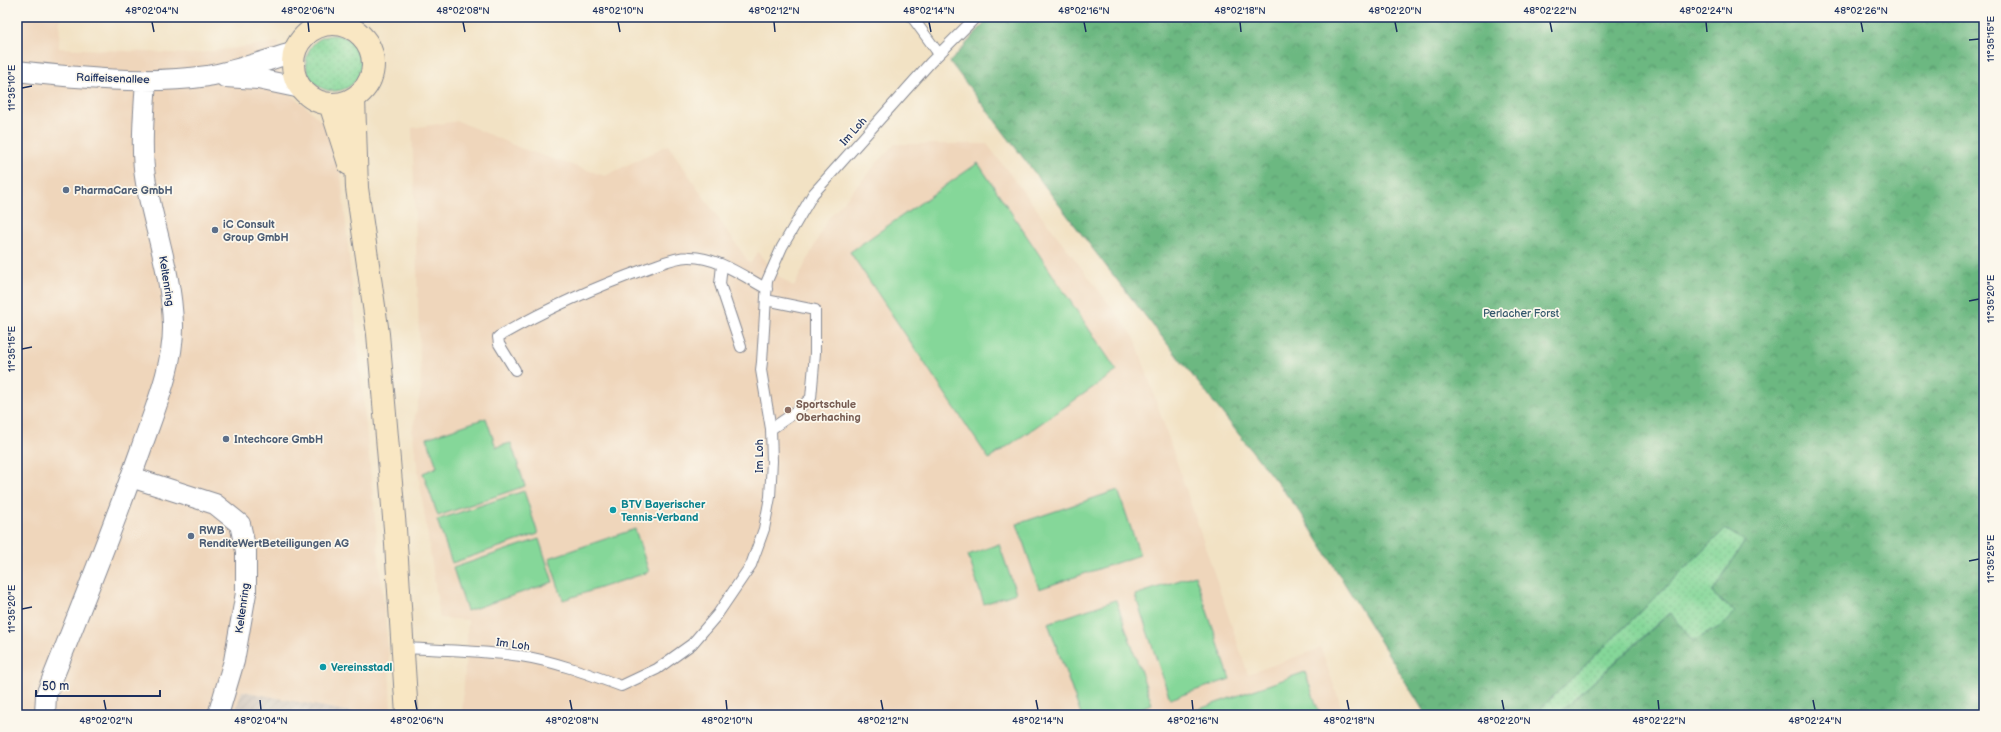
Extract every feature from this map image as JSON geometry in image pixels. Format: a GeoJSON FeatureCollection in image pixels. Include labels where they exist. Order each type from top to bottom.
{"type":"FeatureCollection","features":[{"type":"Feature","properties":{"kind":"main road"},"geometry":{"type":"LineString","coordinates":[[318,22],[333,24],[349,22],[366,42],[371,51],[373,62],[369,83],[354,98],[339,104],[330,104],[314,99],[301,88],[294,71],[295,52],[300,42],[318,22]]}},
{"type":"Feature","properties":{"kind":"main road"},"geometry":{"type":"LineString","coordinates":[[354,98],[357,188],[378,342],[404,648],[407,715]]}},
{"type":"Feature","properties":{"kind":"main road"},"geometry":{"type":"LineString","coordinates":[[330,104],[357,188]]}},
{"type":"Feature","properties":{"kind":"street","name":"Raiffeisenallee"},"geometry":{"type":"LineString","coordinates":[[209,76],[295,52]]}},
{"type":"Feature","properties":{"kind":"street","name":"Raiffeisenallee"},"geometry":{"type":"LineString","coordinates":[[17,71],[72,77],[146,80],[209,76],[258,79],[301,88]]}},
{"type":"Feature","properties":{"kind":"street","name":"Keltenring"},"geometry":{"type":"LineString","coordinates":[[45,715],[46,695],[131,477],[158,400],[167,366],[173,326],[171,294],[165,260],[150,203],[142,151],[146,80]]}},
{"type":"Feature","properties":{"kind":"street","name":"Keltenring"},"geometry":{"type":"LineString","coordinates":[[131,477],[215,504],[240,524],[246,551],[246,592],[234,661],[218,715]]}},
{"type":"Feature","properties":{"kind":"lane"},"geometry":{"type":"LineString","coordinates":[[912,17],[939,54]]}},
{"type":"Feature","properties":{"kind":"lane","name":"Im Loh"},"geometry":{"type":"LineString","coordinates":[[404,648],[522,656],[562,666],[621,686],[657,669],[692,644],[717,615],[751,565],[764,529],[770,497],[772,461],[771,429],[761,370],[767,281],[782,247],[813,194],[939,54],[976,17]]}},
{"type":"Feature","properties":{"kind":"lane"},"geometry":{"type":"LineString","coordinates":[[515,370],[498,344],[498,336],[516,326],[629,275],[670,260],[689,257],[711,261],[722,265],[767,289]]}},
{"type":"Feature","properties":{"kind":"lane"},"geometry":{"type":"LineString","coordinates":[[722,265],[720,284],[741,347]]}},
{"type":"Feature","properties":{"kind":"lane"},"geometry":{"type":"LineString","coordinates":[[766,300],[815,310],[815,353],[811,398],[790,416],[771,429]]}},
{"type":"Feature","properties":{"kind":"shaded area"},"geometry":{"type":"Polygon","coordinates":[[[17,17],[60,17],[59,48],[192,54],[279,42],[282,89],[304,105],[322,122],[330,138],[341,175],[389,659],[391,715],[361,715],[242,691],[234,715],[17,715],[17,17]]]}},
{"type":"Feature","properties":{"kind":"shaded area","name":"Sportschule Oberhaching"},"geometry":{"type":"Polygon","coordinates":[[[458,121],[520,148],[605,176],[668,145],[750,264],[758,252],[777,275],[794,287],[827,220],[894,144],[987,144],[1135,338],[1248,674],[1321,648],[1344,715],[462,715],[468,620],[440,618],[412,431],[421,389],[412,128],[458,121]]]}},
{"type":"Feature","properties":{"kind":"shaded area"},"geometry":{"type":"Polygon","coordinates":[[[242,691],[361,714],[361,715],[234,715],[242,691]]]}},
{"type":"Feature","properties":{"kind":"green space","name":"Perlacher Forst"},"geometry":{"type":"Polygon","coordinates":[[[990,17],[1984,17],[1984,715],[1557,715],[1670,613],[1693,641],[1723,625],[1735,612],[1712,593],[1745,541],[1725,529],[1534,715],[1426,715],[1301,513],[1106,266],[950,62],[990,17]]]}},
{"type":"Feature","properties":{"kind":"green space"},"geometry":{"type":"Polygon","coordinates":[[[329,35],[339,35],[354,43],[360,52],[362,63],[360,74],[354,83],[339,91],[329,91],[318,86],[311,79],[306,68],[306,58],[311,47],[318,40],[329,35]]]}},
{"type":"Feature","properties":{"kind":"green space"},"geometry":{"type":"Polygon","coordinates":[[[978,163],[1117,371],[989,459],[850,252],[978,163]]]}},
{"type":"Feature","properties":{"kind":"green space"},"geometry":{"type":"Polygon","coordinates":[[[486,418],[496,447],[511,443],[525,486],[438,516],[423,473],[437,467],[427,438],[486,418]]]}},
{"type":"Feature","properties":{"kind":"green space"},"geometry":{"type":"Polygon","coordinates":[[[1118,490],[1140,555],[1039,589],[1017,524],[1118,490]]]}},
{"type":"Feature","properties":{"kind":"green space"},"geometry":{"type":"Polygon","coordinates":[[[524,491],[538,534],[452,563],[437,520],[524,491]]]}},
{"type":"Feature","properties":{"kind":"green space"},"geometry":{"type":"Polygon","coordinates":[[[635,529],[649,572],[563,600],[549,558],[635,529]]]}},
{"type":"Feature","properties":{"kind":"green space"},"geometry":{"type":"Polygon","coordinates":[[[1725,529],[1745,541],[1712,593],[1736,612],[1723,625],[1693,641],[1669,613],[1557,715],[1534,715],[1725,529]]]}},
{"type":"Feature","properties":{"kind":"green space"},"geometry":{"type":"Polygon","coordinates":[[[539,539],[553,582],[467,611],[453,568],[539,539]]]}},
{"type":"Feature","properties":{"kind":"green space"},"geometry":{"type":"Polygon","coordinates":[[[999,544],[1016,593],[984,604],[968,555],[999,544]]]}},
{"type":"Feature","properties":{"kind":"green space"},"geometry":{"type":"Polygon","coordinates":[[[1195,575],[1230,679],[1170,699],[1135,595],[1195,575]]]}},
{"type":"Feature","properties":{"kind":"green space"},"geometry":{"type":"Polygon","coordinates":[[[1116,600],[1152,704],[1121,715],[1081,715],[1048,623],[1116,600]]]}},
{"type":"Feature","properties":{"kind":"green space"},"geometry":{"type":"Polygon","coordinates":[[[1305,672],[1320,715],[1182,715],[1305,672]]]}},
{"type":"Feature","properties":{"kind":"place","name":"PharmaCare GmbH"},"geometry":{"type":"Point","coordinates":[66,190]}},
{"type":"Feature","properties":{"kind":"place","name":"iC Consult Group GmbH"},"geometry":{"type":"Point","coordinates":[215,230]}},
{"type":"Feature","properties":{"kind":"place","name":"Sportschule Oberhaching"},"geometry":{"type":"Point","coordinates":[788,410]}},
{"type":"Feature","properties":{"kind":"place","name":"Intechcore GmbH"},"geometry":{"type":"Point","coordinates":[226,439]}},
{"type":"Feature","properties":{"kind":"place","name":"BTV Bayerischer Tennis-Verband"},"geometry":{"type":"Point","coordinates":[613,510]}},
{"type":"Feature","properties":{"kind":"place","name":"RWB RenditeWertBeteiligungen AG"},"geometry":{"type":"Point","coordinates":[191,536]}},
{"type":"Feature","properties":{"kind":"place","name":"Vereinsstadl"},"geometry":{"type":"Point","coordinates":[323,667]}}]}
